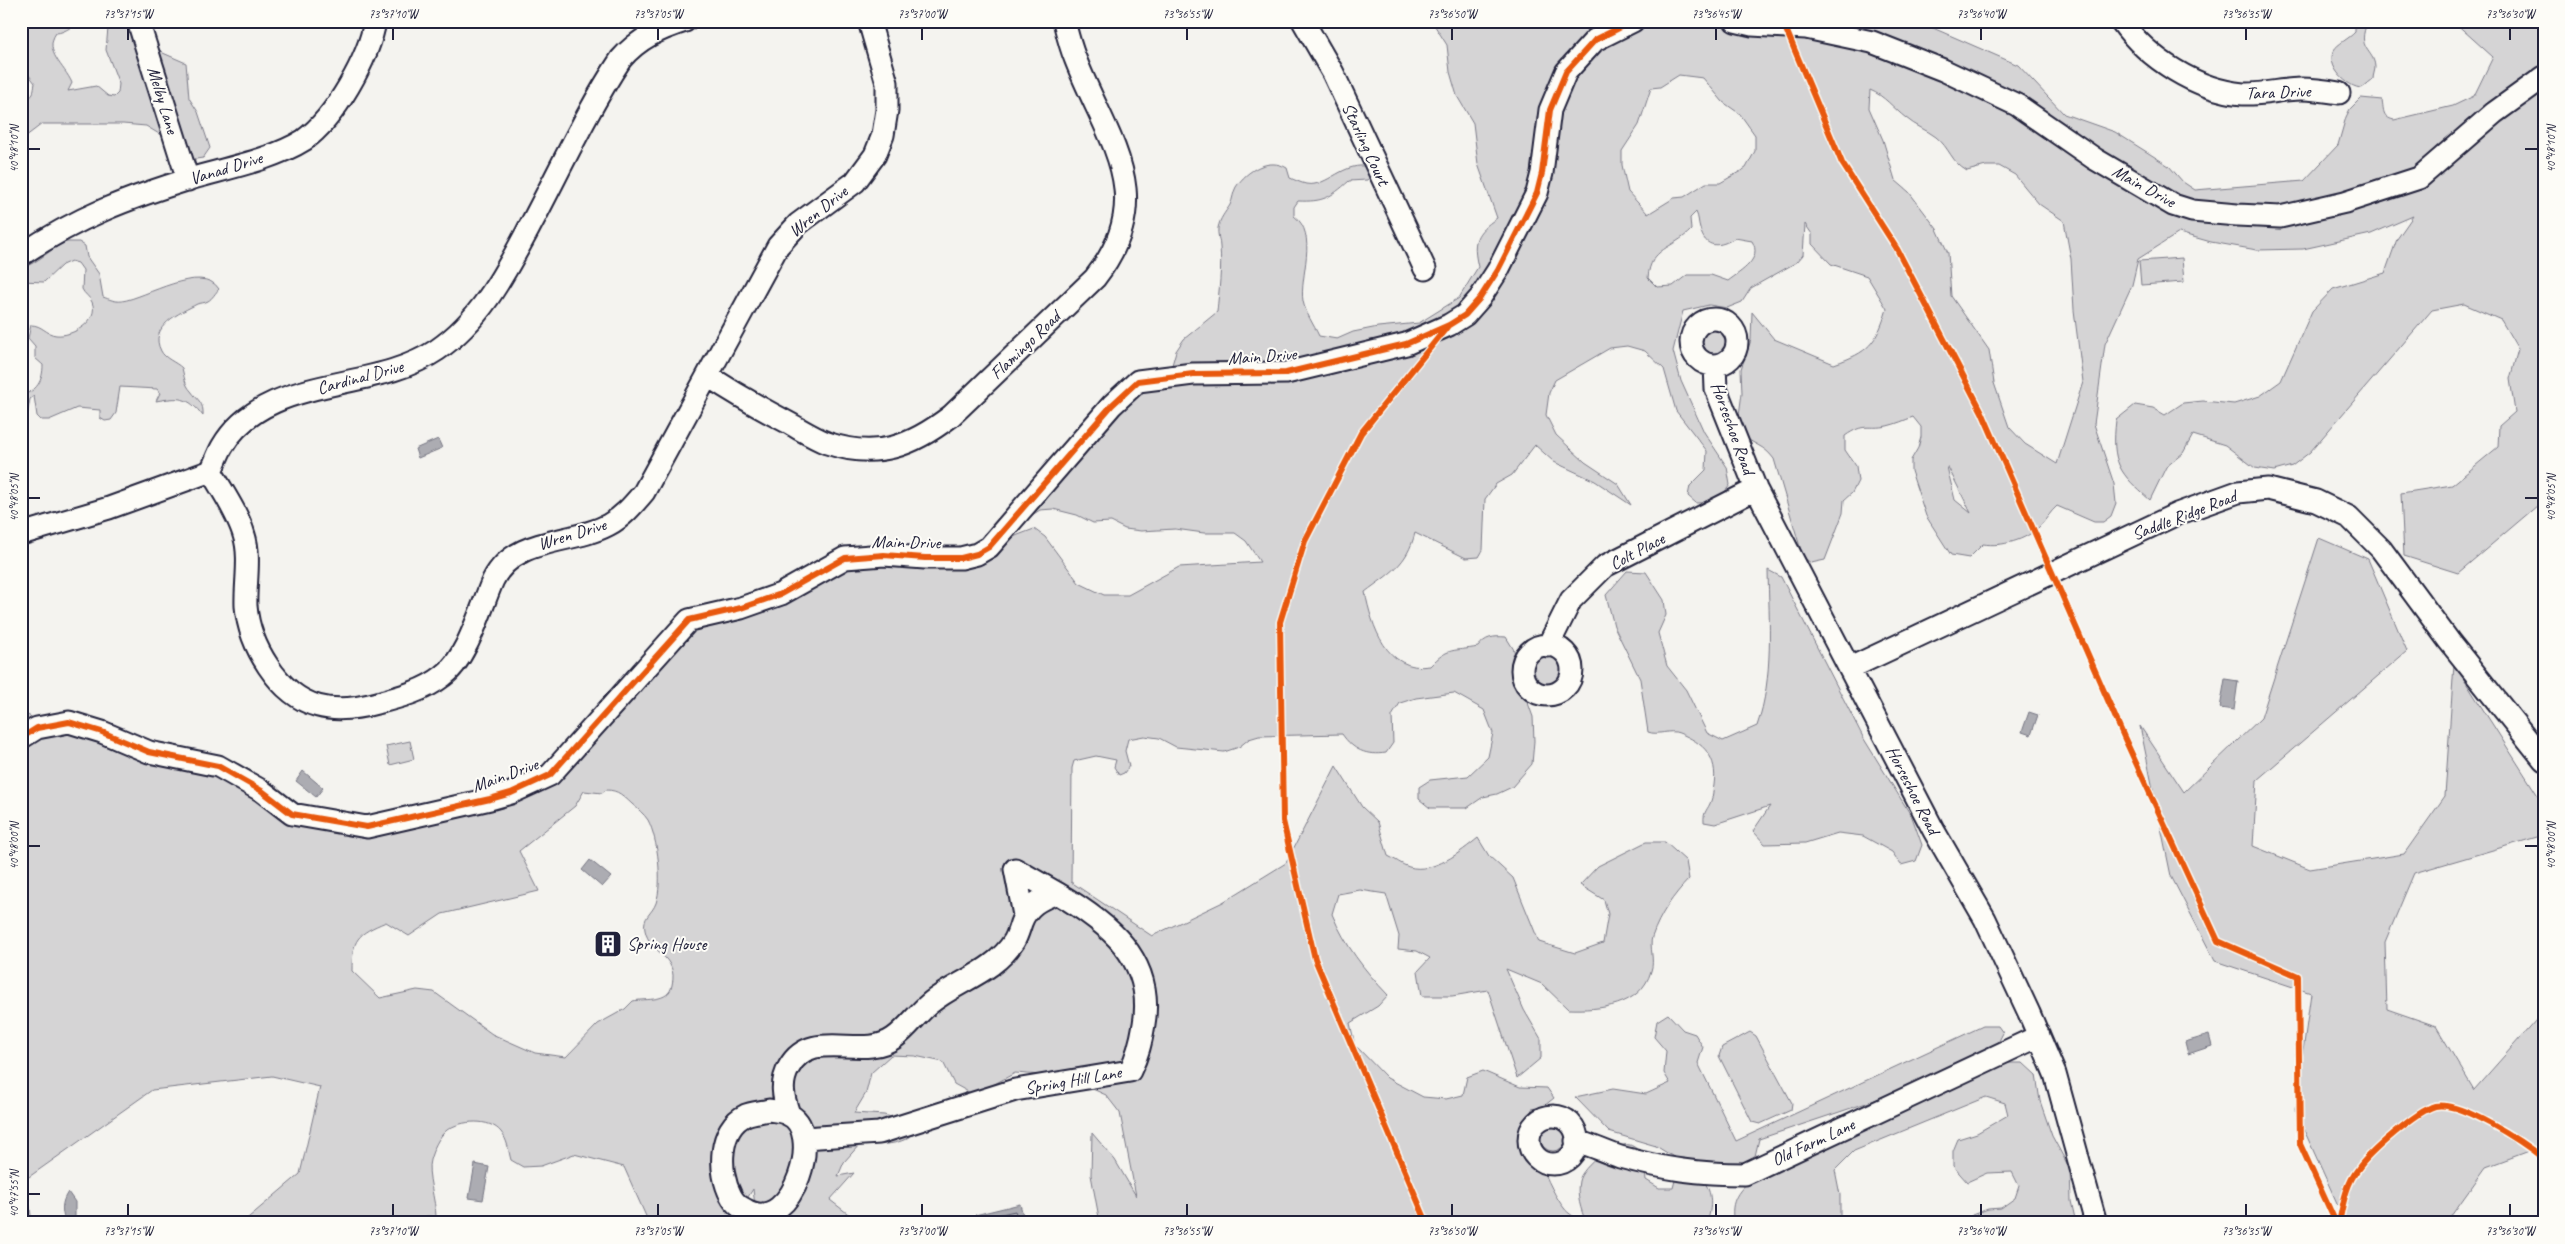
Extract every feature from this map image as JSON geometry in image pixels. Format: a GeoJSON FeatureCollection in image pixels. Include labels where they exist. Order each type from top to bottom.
{"type":"FeatureCollection","features":[{"type":"Feature","properties":{"kind":"street","name":"Melby Lane"},"geometry":{"type":"LineString","coordinates":[[138,21],[188,180]]}},
{"type":"Feature","properties":{"kind":"street","name":"Vanad Drive"},"geometry":{"type":"LineString","coordinates":[[21,255],[76,221],[145,193],[284,150],[305,139],[327,118],[342,96],[360,63],[375,21]]}},
{"type":"Feature","properties":{"kind":"street","name":"Cardinal Drive"},"geometry":{"type":"LineString","coordinates":[[211,471],[222,447],[244,422],[266,406],[282,398],[401,369],[437,350],[467,325],[480,310],[504,274],[621,58],[652,33],[685,21]]}},
{"type":"Feature","properties":{"kind":"street","name":"Wren Drive"},"geometry":{"type":"LineString","coordinates":[[211,471],[245,536],[246,608],[251,630],[272,671],[292,692],[316,706],[335,709],[368,706],[415,693],[444,676],[460,656],[498,569],[509,558],[533,546],[607,526],[628,512],[644,492],[778,246],[798,224],[855,182],[875,154],[883,135],[886,119],[887,83],[869,21]]}},
{"type":"Feature","properties":{"kind":"street","name":"Flamingo Road"},"geometry":{"type":"LineString","coordinates":[[708,376],[745,400],[826,443],[854,450],[878,450],[900,446],[926,435],[952,416],[1095,278],[1104,266],[1121,234],[1126,195],[1124,177],[1118,154],[1075,58],[1064,21]]}},
{"type":"Feature","properties":{"kind":"street","name":"Starling Court"},"geometry":{"type":"LineString","coordinates":[[1303,21],[1333,73],[1425,269]]}},
{"type":"Feature","properties":{"kind":"street","name":"Main Drive"},"geometry":{"type":"LineString","coordinates":[[21,738],[37,728],[69,722],[102,732],[149,752],[218,766],[262,791],[292,814],[367,827],[512,792],[550,775],[689,620],[741,608],[781,594],[845,558],[884,555],[961,558],[977,554],[989,547],[1106,412],[1138,381],[1193,374],[1286,373],[1406,344],[1456,322],[1480,298],[1498,270],[1536,193],[1542,173],[1550,110],[1566,72],[1595,40],[1633,21]]}},
{"type":"Feature","properties":{"kind":"street","name":"Main Drive"},"geometry":{"type":"LineString","coordinates":[[1735,21],[1752,25],[1806,28],[1872,42],[1943,70],[2018,105],[2095,159],[2173,205],[2192,211],[2237,215],[2280,217],[2346,202],[2419,178],[2494,113],[2544,77]]}},
{"type":"Feature","properties":{"kind":"street","name":"Tara Drive"},"geometry":{"type":"LineString","coordinates":[[2121,21],[2134,37],[2160,60],[2189,77],[2214,88],[2244,94],[2301,89],[2339,93]]}},
{"type":"Feature","properties":{"kind":"street","name":"Horseshoe Road"},"geometry":{"type":"LineString","coordinates":[[1715,365],[1716,388],[1756,489],[1930,824],[1984,919],[2039,1036],[2055,1074],[2096,1223]]}},
{"type":"Feature","properties":{"kind":"street"},"geometry":{"type":"LineString","coordinates":[[21,534],[109,508],[211,471]]}},
{"type":"Feature","properties":{"kind":"street","name":"Colt Place"},"geometry":{"type":"LineString","coordinates":[[1548,646],[1571,600],[1605,566],[1756,489]]}},
{"type":"Feature","properties":{"kind":"street","name":"Saddle Ridge Road"},"geometry":{"type":"LineString","coordinates":[[1850,668],[2177,514],[2238,492],[2268,489],[2316,501],[2349,517],[2382,549],[2449,640],[2544,760]]}},
{"type":"Feature","properties":{"kind":"street","name":"Spring Hill Lane"},"geometry":{"type":"LineString","coordinates":[[804,1138],[879,1133],[1015,1090],[1130,1071],[1139,1053],[1146,1015],[1144,982],[1136,962],[1120,940],[1098,920],[1057,893],[1015,869],[1024,915]]}},
{"type":"Feature","properties":{"kind":"street"},"geometry":{"type":"LineString","coordinates":[[789,1114],[768,1110],[747,1114],[732,1125],[724,1141],[726,1182],[731,1196],[738,1206],[751,1218],[771,1213],[789,1196],[802,1165],[804,1138],[797,1122],[789,1114],[783,1094],[784,1075],[794,1059],[809,1048],[822,1045],[877,1046],[893,1039],[930,1003],[997,960],[1015,940],[1024,915],[1034,903],[1057,893]]}},
{"type":"Feature","properties":{"kind":"street","name":"Old Farm Lane"},"geometry":{"type":"LineString","coordinates":[[1576,1141],[1618,1156],[1675,1171],[1701,1174],[1745,1174],[2039,1036]]}},
{"type":"Feature","properties":{"kind":"shaded area"},"geometry":{"type":"Polygon","coordinates":[[[21,21],[85,21],[56,33],[53,40],[52,46],[56,59],[72,83],[68,91],[96,86],[108,96],[114,97],[118,93],[119,84],[106,50],[108,28],[101,21],[130,21],[163,53],[186,63],[189,98],[198,112],[210,148],[203,158],[189,160],[169,140],[146,126],[123,124],[42,124],[21,140],[21,108],[33,94],[35,83],[21,65],[21,21]]]}},
{"type":"Feature","properties":{"kind":"shaded area"},"geometry":{"type":"Polygon","coordinates":[[[1428,21],[1917,21],[2018,65],[2064,114],[2115,132],[2169,166],[2183,182],[2195,190],[2304,181],[2338,145],[2346,117],[2350,109],[2361,98],[2382,100],[2385,115],[2394,120],[2453,106],[2474,96],[2493,57],[2453,21],[2544,21],[2544,500],[2458,573],[2404,556],[2401,493],[2452,485],[2498,447],[2499,426],[2515,412],[2510,379],[2518,349],[2501,320],[2464,304],[2432,310],[2310,452],[2292,466],[2274,471],[2255,468],[2225,445],[2193,435],[2183,453],[2166,467],[2150,500],[2124,474],[2116,457],[2116,420],[2135,405],[2153,408],[2165,415],[2183,403],[2203,401],[2234,404],[2260,396],[2281,381],[2312,311],[2333,289],[2385,273],[2397,239],[2413,216],[2371,234],[2303,249],[2257,250],[2211,242],[2179,233],[2138,259],[2132,285],[2105,344],[2094,424],[2114,484],[2116,503],[2111,516],[2103,522],[2094,522],[2057,506],[2034,532],[2021,539],[2006,543],[1983,544],[1969,558],[1951,555],[1926,516],[1911,471],[1911,460],[1918,448],[1921,437],[1921,427],[1913,417],[1887,426],[1857,429],[1845,436],[1845,450],[1856,466],[1858,481],[1852,493],[1844,500],[1843,513],[1825,560],[1811,563],[1803,557],[1774,459],[1766,450],[1740,433],[1741,369],[1751,340],[1752,312],[1774,339],[1834,364],[1856,355],[1870,345],[1879,331],[1887,309],[1867,276],[1831,264],[1812,244],[1812,234],[1805,224],[1803,255],[1797,262],[1751,288],[1742,302],[1727,308],[1709,305],[1683,311],[1673,351],[1681,381],[1704,432],[1727,467],[1730,485],[1720,496],[1712,501],[1696,503],[1688,496],[1690,486],[1706,470],[1707,451],[1676,411],[1664,369],[1645,351],[1627,346],[1610,348],[1555,380],[1549,393],[1546,415],[1556,435],[1585,462],[1618,484],[1631,505],[1595,481],[1554,462],[1535,445],[1512,475],[1496,484],[1485,499],[1483,550],[1479,557],[1466,558],[1415,533],[1412,544],[1402,561],[1365,592],[1377,632],[1392,655],[1402,662],[1415,666],[1430,666],[1442,655],[1452,651],[1478,647],[1490,638],[1506,637],[1514,650],[1518,675],[1533,717],[1534,741],[1532,764],[1512,787],[1497,794],[1483,797],[1467,808],[1430,808],[1419,799],[1419,787],[1430,780],[1468,776],[1488,757],[1493,733],[1484,710],[1454,693],[1416,698],[1400,703],[1392,716],[1393,743],[1386,753],[1372,754],[1361,751],[1346,740],[1342,734],[1259,736],[1249,739],[1239,747],[1224,752],[1176,747],[1159,738],[1144,736],[1128,739],[1125,751],[1129,766],[1124,773],[1119,775],[1114,767],[1116,760],[1096,756],[1074,761],[1072,768],[1071,882],[1152,936],[1223,902],[1286,863],[1336,766],[1362,807],[1378,822],[1388,856],[1409,867],[1428,867],[1446,860],[1478,838],[1489,856],[1513,878],[1539,942],[1575,953],[1603,943],[1608,914],[1604,900],[1580,885],[1598,866],[1646,842],[1665,842],[1686,861],[1689,879],[1668,906],[1655,929],[1651,941],[1651,971],[1646,983],[1638,992],[1629,999],[1605,1007],[1568,1009],[1542,984],[1506,969],[1524,1010],[1541,1039],[1541,1058],[1517,1078],[1488,990],[1452,996],[1422,996],[1418,971],[1430,958],[1417,951],[1398,949],[1399,936],[1386,894],[1360,890],[1338,894],[1332,914],[1356,957],[1388,995],[1378,1006],[1350,1023],[1355,1045],[1387,1078],[1423,1097],[1446,1099],[1463,1095],[1467,1077],[1483,1071],[1520,1087],[1547,1088],[1554,1098],[1544,1106],[1532,1109],[1530,1118],[1534,1145],[1545,1174],[1558,1200],[1568,1212],[1583,1223],[1100,1223],[1091,1175],[1092,1133],[1115,1160],[1136,1196],[1120,1113],[1106,1095],[1066,1077],[1015,1073],[974,1095],[954,1084],[943,1062],[915,1056],[891,1055],[871,1073],[866,1093],[854,1113],[884,1115],[924,1126],[916,1133],[895,1143],[860,1144],[844,1162],[838,1176],[854,1173],[830,1200],[860,1223],[757,1223],[753,1189],[738,1213],[736,1223],[649,1223],[624,1167],[574,1154],[541,1166],[523,1167],[511,1160],[503,1135],[496,1127],[490,1124],[475,1122],[460,1124],[447,1130],[434,1148],[429,1172],[436,1217],[424,1217],[414,1223],[242,1223],[300,1174],[320,1087],[272,1076],[152,1090],[26,1179],[32,1223],[21,1223],[21,712],[48,725],[218,766],[271,799],[367,827],[535,792],[692,625],[847,560],[964,561],[1034,529],[1045,537],[1079,583],[1104,595],[1128,595],[1179,567],[1260,562],[1246,541],[1235,533],[1204,533],[1175,529],[1141,531],[1125,529],[1111,522],[1093,523],[1077,515],[1053,509],[1040,510],[1027,518],[1141,382],[1162,373],[1172,365],[1176,351],[1184,339],[1217,312],[1221,263],[1219,224],[1230,205],[1236,187],[1246,175],[1259,167],[1273,164],[1280,165],[1287,168],[1290,178],[1304,184],[1314,184],[1352,167],[1371,167],[1373,175],[1367,180],[1349,181],[1326,198],[1314,201],[1298,201],[1294,207],[1294,216],[1301,224],[1307,244],[1302,291],[1303,301],[1319,336],[1337,339],[1353,332],[1378,327],[1419,323],[1459,298],[1478,267],[1475,250],[1477,238],[1484,228],[1497,218],[1478,164],[1473,123],[1457,96],[1450,72],[1447,45],[1433,23],[1428,21]],[[1679,75],[1660,87],[1651,88],[1639,125],[1622,151],[1622,165],[1628,192],[1648,214],[1674,198],[1684,197],[1706,183],[1720,183],[1746,168],[1755,151],[1755,135],[1740,114],[1723,102],[1703,78],[1679,75]],[[1870,90],[1869,108],[1883,140],[1895,180],[1909,192],[1937,229],[1948,253],[1951,296],[1989,350],[1994,383],[2009,427],[2025,444],[2057,464],[2083,382],[2074,310],[2071,259],[2064,221],[2039,204],[2015,175],[1999,166],[1986,166],[1967,171],[1954,159],[1941,141],[1910,121],[1885,99],[1870,90]],[[1696,212],[1690,218],[1691,230],[1664,249],[1653,260],[1648,278],[1657,287],[1673,286],[1687,275],[1711,275],[1728,281],[1744,269],[1753,259],[1755,247],[1752,241],[1735,238],[1719,245],[1714,245],[1705,240],[1702,235],[1696,212]],[[1947,467],[1955,500],[1971,513],[1948,467],[1947,467]],[[610,790],[602,793],[584,791],[575,806],[519,851],[539,891],[442,914],[409,936],[386,922],[368,930],[358,939],[353,952],[352,971],[380,998],[417,990],[434,992],[492,1034],[535,1053],[566,1057],[598,1024],[625,1009],[633,1001],[656,999],[666,995],[672,985],[673,975],[671,967],[648,938],[644,926],[656,903],[659,884],[657,849],[652,828],[643,814],[618,792],[610,790]]]}},
{"type":"Feature","properties":{"kind":"shaded area"},"geometry":{"type":"Polygon","coordinates":[[[2355,21],[2368,21],[2363,38],[2375,67],[2373,79],[2362,88],[2350,84],[2339,75],[2335,69],[2332,56],[2334,50],[2355,32],[2355,21]]]}},
{"type":"Feature","properties":{"kind":"shaded area"},"geometry":{"type":"Polygon","coordinates":[[[66,242],[79,242],[85,246],[87,257],[99,274],[103,297],[112,300],[132,299],[187,280],[200,279],[211,282],[219,289],[208,301],[197,304],[175,316],[162,328],[159,334],[158,342],[161,351],[182,368],[187,386],[200,402],[203,416],[188,401],[171,399],[156,401],[160,393],[157,389],[120,387],[116,413],[111,420],[105,421],[100,418],[100,410],[77,408],[49,420],[41,420],[37,416],[34,396],[30,399],[25,428],[21,430],[21,395],[35,388],[43,370],[43,365],[35,358],[35,346],[28,338],[31,325],[38,326],[56,335],[62,335],[83,326],[92,315],[92,302],[82,289],[83,270],[78,263],[71,261],[62,265],[44,282],[21,281],[21,268],[33,263],[66,242]]]}},
{"type":"Feature","properties":{"kind":"shaded area"},"geometry":{"type":"Polygon","coordinates":[[[2182,258],[2184,282],[2141,285],[2139,261],[2182,258]]]}},
{"type":"Feature","properties":{"kind":"shaded area"},"geometry":{"type":"Polygon","coordinates":[[[1714,323],[1728,328],[1733,342],[1728,356],[1714,361],[1700,356],[1695,342],[1700,328],[1714,323]]]}},
{"type":"Feature","properties":{"kind":"shaded area"},"geometry":{"type":"Polygon","coordinates":[[[2319,538],[2368,559],[2407,651],[2257,780],[2253,846],[2310,869],[2404,854],[2445,796],[2454,664],[2544,805],[2544,835],[2414,873],[2385,942],[2387,1009],[2436,1026],[2474,1090],[2544,1011],[2544,1150],[2540,1147],[2486,1167],[2446,1223],[2346,1223],[2295,1110],[2311,993],[2215,961],[2171,876],[2140,726],[2184,792],[2261,718],[2319,538]]]}},
{"type":"Feature","properties":{"kind":"shaded area"},"geometry":{"type":"Polygon","coordinates":[[[1768,570],[1781,577],[1864,739],[1912,817],[1922,845],[1916,861],[1901,865],[1892,852],[1863,836],[1838,833],[1805,843],[1765,844],[1753,831],[1770,806],[1715,824],[1704,822],[1705,813],[1712,797],[1715,775],[1714,766],[1707,752],[1696,741],[1679,733],[1648,732],[1640,679],[1614,626],[1606,595],[1627,571],[1646,572],[1664,600],[1666,615],[1658,633],[1667,666],[1686,690],[1707,733],[1723,741],[1757,726],[1762,707],[1766,688],[1769,649],[1768,570]]]}},
{"type":"Feature","properties":{"kind":"shaded area"},"geometry":{"type":"Polygon","coordinates":[[[1548,651],[1562,656],[1567,670],[1562,684],[1548,689],[1534,684],[1529,670],[1534,656],[1548,651]]]}},
{"type":"Feature","properties":{"kind":"shaded area"},"geometry":{"type":"Polygon","coordinates":[[[410,741],[414,759],[390,765],[386,746],[410,741]]]}},
{"type":"Feature","properties":{"kind":"shaded area"},"geometry":{"type":"Polygon","coordinates":[[[1668,1014],[1683,1030],[1695,1034],[1703,1047],[1698,1063],[1736,1141],[1983,1026],[1998,1026],[2003,1033],[1997,1045],[1908,1089],[1759,1139],[1755,1156],[1748,1166],[1703,1180],[1709,1190],[1711,1200],[1707,1223],[1586,1223],[1579,1197],[1578,1187],[1581,1175],[1592,1162],[1616,1147],[1630,1145],[1635,1147],[1643,1154],[1646,1180],[1659,1188],[1673,1188],[1680,1161],[1656,1146],[1609,1132],[1575,1097],[1613,1089],[1646,1094],[1670,1083],[1664,1073],[1666,1051],[1654,1037],[1657,1021],[1668,1014]]]}},
{"type":"Feature","properties":{"kind":"shaded area"},"geometry":{"type":"Polygon","coordinates":[[[1750,1032],[1756,1036],[1792,1103],[1791,1110],[1760,1124],[1752,1122],[1719,1056],[1722,1047],[1750,1032]]]}},
{"type":"Feature","properties":{"kind":"shaded area"},"geometry":{"type":"Polygon","coordinates":[[[2008,1063],[2023,1063],[2036,1075],[2040,1101],[2052,1136],[2070,1169],[2071,1201],[2076,1223],[2057,1223],[2050,1217],[2035,1217],[2028,1223],[1964,1223],[1972,1215],[1988,1209],[2001,1208],[2015,1198],[2019,1186],[2012,1172],[1987,1173],[1967,1182],[1953,1166],[1953,1151],[1958,1139],[1977,1133],[2008,1115],[2005,1103],[1986,1097],[1854,1151],[1835,1170],[1840,1195],[1840,1223],[1734,1223],[1734,1202],[1744,1186],[1755,1176],[2008,1063]]]}},
{"type":"Feature","properties":{"kind":"shaded area"},"geometry":{"type":"Polygon","coordinates":[[[1553,1125],[1563,1128],[1566,1138],[1563,1148],[1553,1151],[1543,1148],[1540,1138],[1543,1128],[1553,1125]]]}},
{"type":"Feature","properties":{"kind":"water"},"geometry":{"type":"Polygon","coordinates":[[[438,439],[442,448],[418,458],[415,449],[438,439]]]}},
{"type":"Feature","properties":{"kind":"water"},"geometry":{"type":"Polygon","coordinates":[[[2225,679],[2238,681],[2234,710],[2220,708],[2225,679]]]}},
{"type":"Feature","properties":{"kind":"water"},"geometry":{"type":"Polygon","coordinates":[[[2029,712],[2038,715],[2031,735],[2022,732],[2029,712]]]}},
{"type":"Feature","properties":{"kind":"water"},"geometry":{"type":"Polygon","coordinates":[[[303,771],[323,788],[316,797],[296,781],[303,771]]]}},
{"type":"Feature","properties":{"kind":"water"},"geometry":{"type":"Polygon","coordinates":[[[590,860],[611,877],[602,887],[582,870],[590,860]]]}},
{"type":"Feature","properties":{"kind":"water"},"geometry":{"type":"Polygon","coordinates":[[[2209,1035],[2212,1046],[2188,1054],[2185,1042],[2209,1035]]]}},
{"type":"Feature","properties":{"kind":"water"},"geometry":{"type":"Polygon","coordinates":[[[475,1164],[489,1167],[483,1200],[469,1198],[475,1164]]]}},
{"type":"Feature","properties":{"kind":"water"},"geometry":{"type":"Polygon","coordinates":[[[68,1192],[75,1202],[75,1223],[66,1223],[63,1215],[62,1207],[68,1192]]]}},
{"type":"Feature","properties":{"kind":"water"},"geometry":{"type":"Polygon","coordinates":[[[1020,1204],[1025,1223],[977,1223],[975,1215],[1020,1204]]]}},
{"type":"Feature","properties":{"kind":"cycle path"},"geometry":{"type":"LineString","coordinates":[[21,738],[37,728],[69,722],[102,732],[149,752],[218,766],[262,791],[292,814],[367,827],[511,793],[550,775],[689,620],[741,608],[781,594],[845,558],[884,555],[961,558],[977,554],[989,547],[1112,405],[1138,381],[1193,374],[1286,373],[1406,344],[1449,325],[1465,315],[1480,298],[1498,270],[1537,193],[1542,173],[1550,110],[1566,72],[1595,40],[1633,21]]}},
{"type":"Feature","properties":{"kind":"cycle path"},"geometry":{"type":"LineString","coordinates":[[1785,27],[1842,163],[1897,249],[1982,412],[2124,737],[2218,941],[2298,976],[2300,1144],[2336,1223]]}},
{"type":"Feature","properties":{"kind":"cycle path"},"geometry":{"type":"LineString","coordinates":[[1427,1223],[1315,959],[1283,821],[1280,622],[1305,541],[1361,433],[1447,327]]}},
{"type":"Feature","properties":{"kind":"cycle path"},"geometry":{"type":"LineString","coordinates":[[2339,1223],[2348,1188],[2354,1175],[2364,1162],[2382,1143],[2406,1124],[2427,1109],[2435,1106],[2446,1106],[2475,1116],[2522,1143],[2544,1159]]}},
{"type":"Feature","properties":{"kind":"place","name":"Spring House"},"geometry":{"type":"Point","coordinates":[608,944]}}]}
